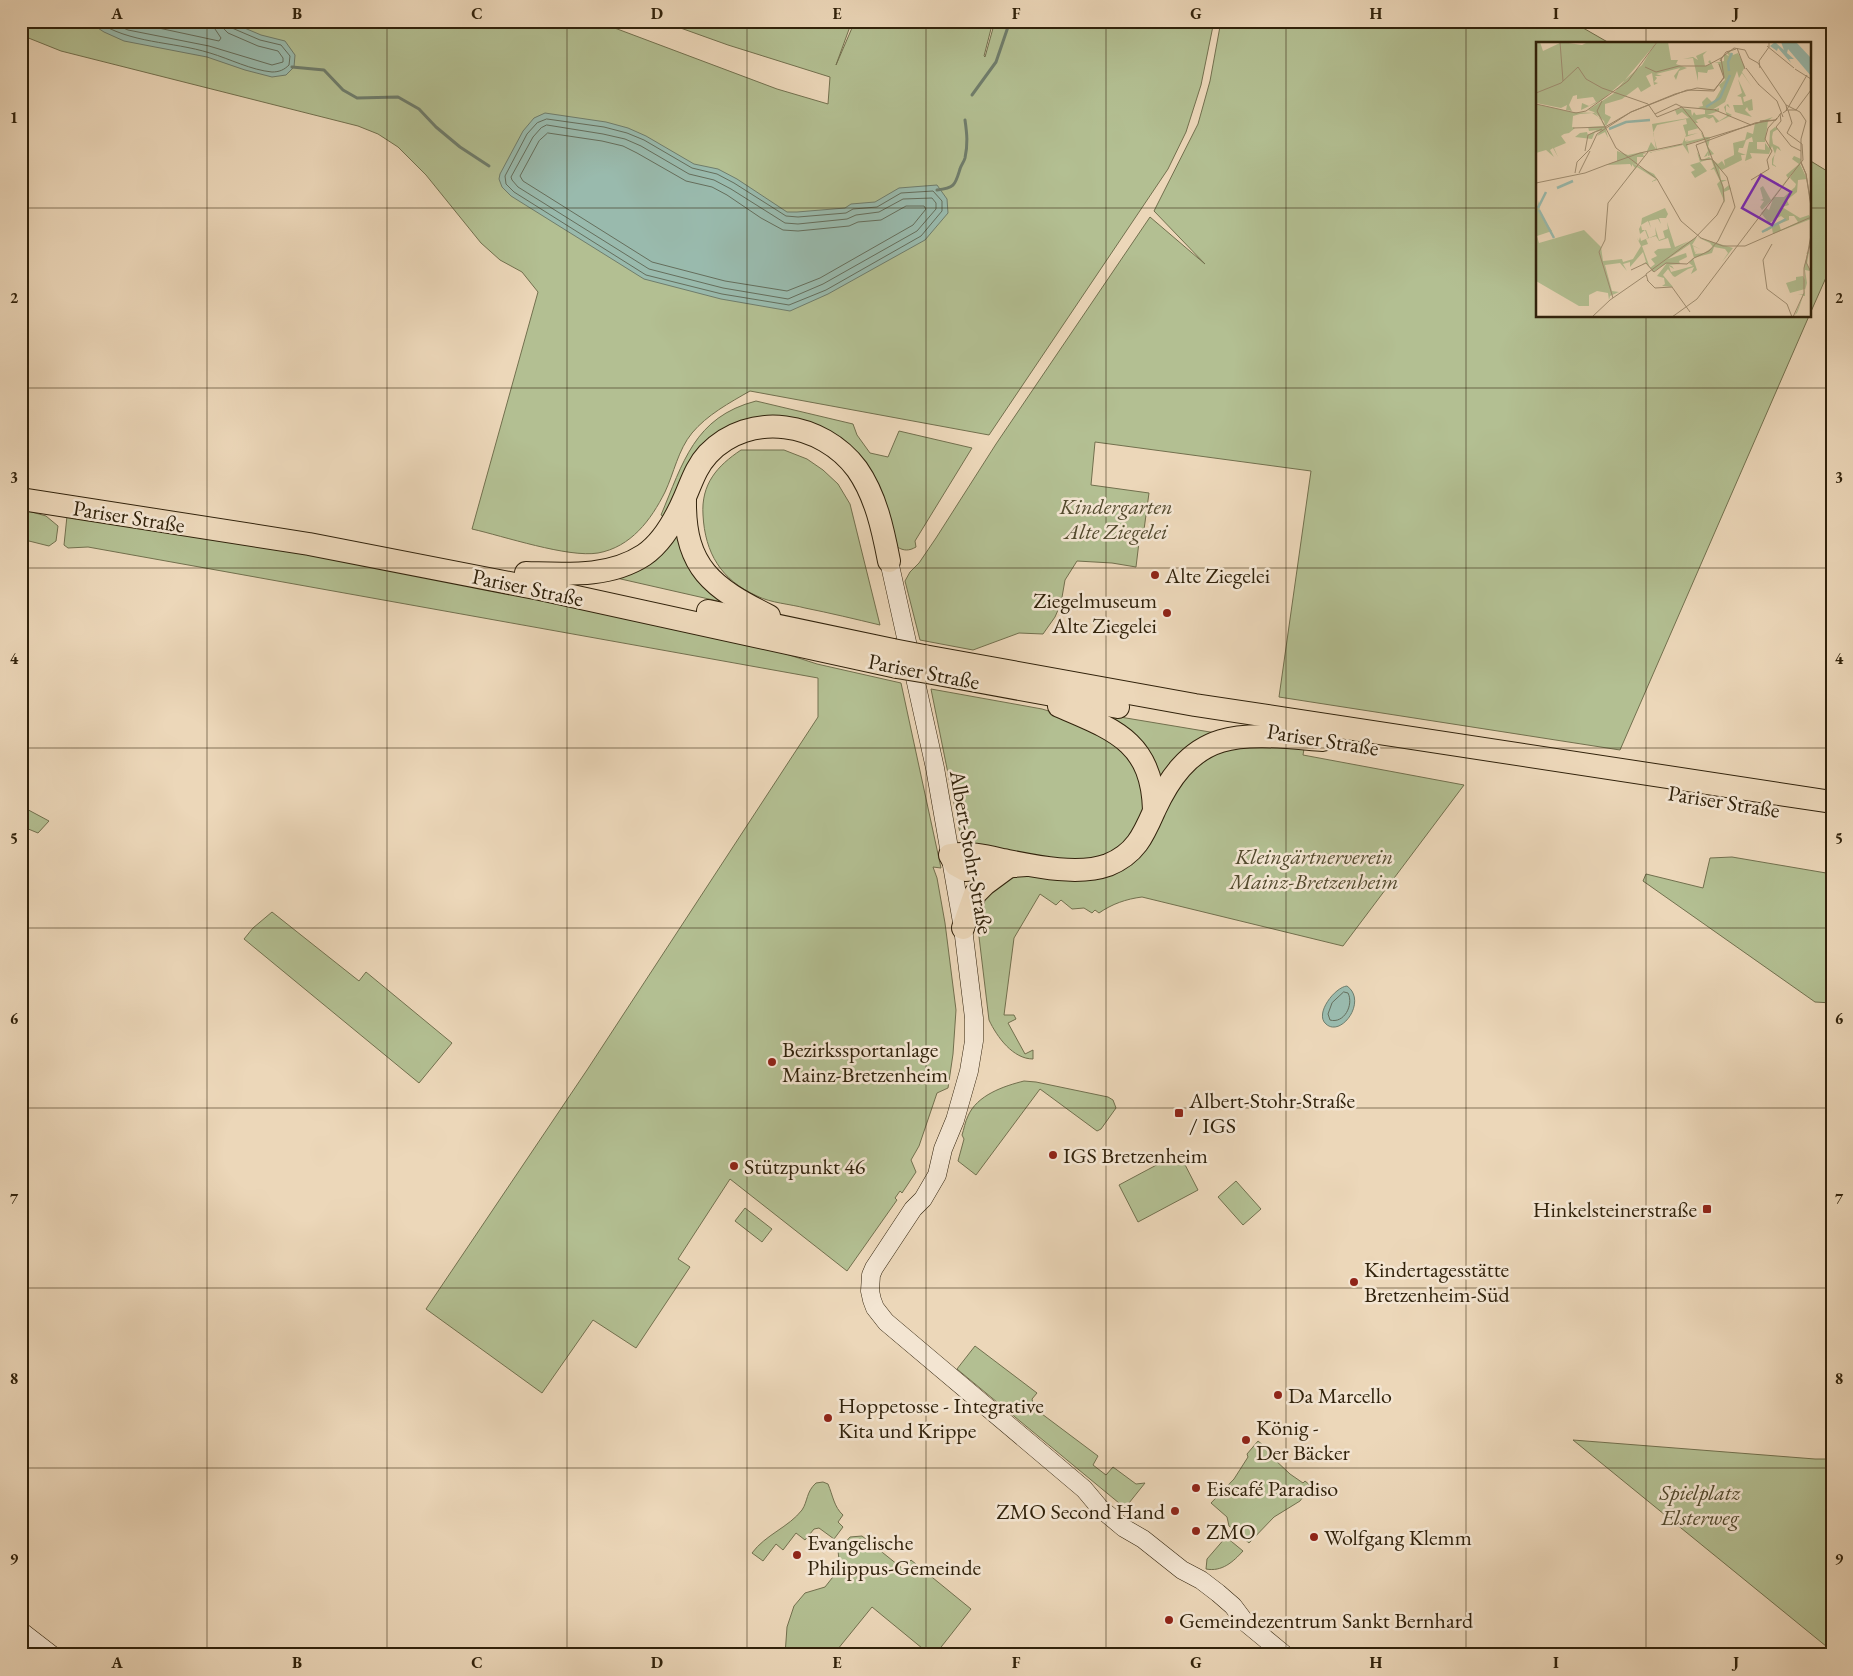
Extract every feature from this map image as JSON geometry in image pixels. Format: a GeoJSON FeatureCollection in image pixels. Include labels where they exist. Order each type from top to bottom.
{"type":"FeatureCollection","features":[{"type":"Feature","properties":{"kind":"highway"},"geometry":{"type":"LineString","coordinates":[[526,573],[588,573],[620,567],[632,562],[653,547],[672,522],[699,465],[712,451],[727,439],[746,430],[763,426],[783,426],[801,430],[830,444],[845,456],[857,469],[875,506],[889,561]]}},
{"type":"Feature","properties":{"kind":"highway","name":"Pariser Straße"},"geometry":{"type":"LineString","coordinates":[[21,484],[298,529],[526,573],[794,629],[895,658]]}},
{"type":"Feature","properties":{"kind":"highway"},"geometry":{"type":"LineString","coordinates":[[685,497],[687,536],[694,557],[708,576],[730,595],[794,629]]}},
{"type":"Feature","properties":{"kind":"highway","name":"Pariser Straße"},"geometry":{"type":"LineString","coordinates":[[21,499],[308,544],[926,664],[1832,802]]}},
{"type":"Feature","properties":{"kind":"highway","name":"Pariser Straße"},"geometry":{"type":"LineString","coordinates":[[926,664],[1026,691],[1323,740],[1832,818]]}},
{"type":"Feature","properties":{"kind":"highway"},"geometry":{"type":"LineString","coordinates":[[1026,691],[1091,719],[1130,742],[1143,759],[1151,776],[1154,810]]}},
{"type":"Feature","properties":{"kind":"highway"},"geometry":{"type":"LineString","coordinates":[[950,854],[956,865],[965,870],[1017,866],[1082,870],[1108,865],[1125,856],[1140,841],[1154,810],[1176,772],[1197,751],[1223,740],[1252,737],[1323,740]]}},
{"type":"Feature","properties":{"kind":"highway"},"geometry":{"type":"LineString","coordinates":[[962,928],[975,894],[985,884],[1017,866]]}},
{"type":"Feature","properties":{"kind":"street","name":"Albert-Stohr-Straße"},"geometry":{"type":"LineString","coordinates":[[889,561],[935,768],[962,928],[974,1018],[974,1041],[965,1088],[943,1149],[917,1194],[913,1209],[874,1268],[870,1291],[874,1308],[886,1322],[1084,1489],[1100,1508],[1182,1570],[1201,1580],[1218,1593],[1233,1606],[1246,1622],[1285,1655]]}},
{"type":"Feature","properties":{"kind":"street"},"geometry":{"type":"LineString","coordinates":[[21,1631],[52,1655]]}},
{"type":"Feature","properties":{"kind":"green space"},"geometry":{"type":"Polygon","coordinates":[[[21,21],[596,21],[777,89],[828,104],[830,77],[728,45],[661,21],[852,21],[836,65],[855,21],[993,21],[985,57],[995,21],[1214,21],[1201,85],[1186,132],[1168,169],[989,435],[750,391],[711,415],[692,433],[683,447],[665,492],[653,513],[639,531],[610,550],[585,554],[535,546],[472,529],[538,292],[522,272],[500,260],[481,243],[426,175],[398,147],[378,134],[358,126],[61,51],[21,35],[21,21]]]}},
{"type":"Feature","properties":{"kind":"green space","name":"Kindergarten Alte Ziegelei"},"geometry":{"type":"Polygon","coordinates":[[[1221,21],[1571,21],[1608,42],[1536,42],[1536,318],[1808,318],[1620,750],[1279,697],[1311,471],[1095,442],[1091,485],[1149,493],[1143,537],[1139,542],[1136,567],[1112,563],[1077,561],[1065,580],[1061,603],[1055,617],[1043,634],[1019,633],[973,650],[920,640],[905,581],[936,538],[996,444],[1150,217],[1205,264],[1154,211],[1198,124],[1210,81],[1221,21]]]}},
{"type":"Feature","properties":{"kind":"green space"},"geometry":{"type":"Polygon","coordinates":[[[1810,161],[1832,174],[1832,264],[1810,314],[1810,161]]]}},
{"type":"Feature","properties":{"kind":"green space"},"geometry":{"type":"Polygon","coordinates":[[[756,401],[853,424],[857,435],[870,453],[888,457],[899,431],[972,448],[915,541],[916,547],[909,550],[897,547],[856,460],[748,423],[668,519],[661,515],[684,460],[704,430],[718,418],[735,408],[756,401]]]}},
{"type":"Feature","properties":{"kind":"green space"},"geometry":{"type":"Polygon","coordinates":[[[741,450],[784,450],[807,459],[838,484],[850,504],[880,625],[762,598],[734,582],[717,564],[711,553],[704,529],[703,504],[705,494],[712,477],[718,469],[741,450]]]}},
{"type":"Feature","properties":{"kind":"green space"},"geometry":{"type":"Polygon","coordinates":[[[21,509],[46,516],[58,526],[56,541],[49,546],[21,539],[21,509]]]}},
{"type":"Feature","properties":{"kind":"green space","name":"Bezirkssportanlage Mainz-Bretzenheim"},"geometry":{"type":"Polygon","coordinates":[[[67,516],[354,559],[783,653],[817,664],[901,683],[941,868],[933,867],[937,878],[945,923],[956,1010],[953,1054],[948,1088],[937,1093],[919,1146],[911,1160],[916,1172],[902,1193],[900,1191],[895,1198],[897,1200],[847,1271],[730,1179],[678,1259],[690,1267],[636,1348],[593,1320],[542,1393],[426,1309],[587,1070],[818,717],[818,678],[88,547],[68,548],[64,545],[67,516]]]}},
{"type":"Feature","properties":{"kind":"green space"},"geometry":{"type":"Polygon","coordinates":[[[675,526],[724,601],[612,577],[675,526]]]}},
{"type":"Feature","properties":{"kind":"green space"},"geometry":{"type":"Polygon","coordinates":[[[931,689],[1042,709],[1079,720],[1138,760],[1147,813],[1122,850],[1078,864],[976,846],[960,833],[931,689]]]}},
{"type":"Feature","properties":{"kind":"green space"},"geometry":{"type":"Polygon","coordinates":[[[1096,713],[1228,735],[1162,787],[1096,713]]]}},
{"type":"Feature","properties":{"kind":"green space","name":"Kleingärtnerverein Mainz-Bretzenheim"},"geometry":{"type":"Polygon","coordinates":[[[1236,743],[1304,749],[1303,755],[1464,785],[1343,946],[1142,897],[1119,902],[1099,913],[1095,910],[1092,913],[1084,908],[1072,909],[1061,900],[1056,905],[1040,894],[1014,938],[1004,1015],[1014,1015],[1016,1019],[1008,1023],[1025,1054],[1033,1050],[1033,1059],[1026,1058],[1012,1051],[1001,1040],[989,1020],[977,920],[986,896],[1008,874],[1098,875],[1180,774],[1236,743]]]}},
{"type":"Feature","properties":{"kind":"green space"},"geometry":{"type":"Polygon","coordinates":[[[21,806],[49,821],[38,833],[21,826],[21,806]]]}},
{"type":"Feature","properties":{"kind":"green space"},"geometry":{"type":"Polygon","coordinates":[[[1732,857],[1832,874],[1832,1003],[1815,1002],[1643,881],[1646,874],[1703,888],[1710,858],[1732,857]]]}},
{"type":"Feature","properties":{"kind":"green space"},"geometry":{"type":"Polygon","coordinates":[[[272,912],[359,981],[366,972],[452,1043],[419,1083],[244,939],[253,928],[272,912]]]}},
{"type":"Feature","properties":{"kind":"green space"},"geometry":{"type":"Polygon","coordinates":[[[1024,1081],[1108,1097],[1113,1100],[1116,1108],[1101,1129],[1097,1131],[1040,1089],[976,1175],[958,1161],[964,1139],[962,1135],[968,1116],[978,1102],[992,1092],[1024,1081]]]}},
{"type":"Feature","properties":{"kind":"green space"},"geometry":{"type":"Polygon","coordinates":[[[1179,1153],[1198,1190],[1138,1222],[1119,1185],[1179,1153]]]}},
{"type":"Feature","properties":{"kind":"green space"},"geometry":{"type":"Polygon","coordinates":[[[1236,1181],[1261,1209],[1243,1225],[1218,1197],[1236,1181]]]}},
{"type":"Feature","properties":{"kind":"green space"},"geometry":{"type":"Polygon","coordinates":[[[745,1208],[772,1229],[762,1242],[735,1221],[745,1208]]]}},
{"type":"Feature","properties":{"kind":"green space"},"geometry":{"type":"Polygon","coordinates":[[[975,1346],[1037,1393],[1032,1399],[1034,1408],[1098,1456],[1093,1465],[1106,1475],[1113,1467],[1136,1484],[1145,1483],[1125,1508],[957,1369],[975,1346]]]}},
{"type":"Feature","properties":{"kind":"green space","name":"Spielplatz Elsterweg"},"geometry":{"type":"Polygon","coordinates":[[[1573,1440],[1832,1459],[1832,1651],[1573,1440]]]}},
{"type":"Feature","properties":{"kind":"green space"},"geometry":{"type":"Polygon","coordinates":[[[1258,1441],[1275,1455],[1273,1458],[1290,1474],[1311,1486],[1300,1501],[1274,1517],[1249,1543],[1229,1526],[1227,1517],[1211,1503],[1234,1479],[1248,1457],[1247,1454],[1258,1441]]]}},
{"type":"Feature","properties":{"kind":"green space"},"geometry":{"type":"Polygon","coordinates":[[[823,1482],[828,1484],[836,1505],[843,1515],[838,1522],[843,1527],[834,1539],[819,1528],[814,1529],[805,1540],[796,1533],[783,1550],[776,1544],[763,1561],[752,1553],[763,1541],[797,1516],[804,1507],[813,1486],[816,1483],[823,1482]]]}},
{"type":"Feature","properties":{"kind":"green space"},"geometry":{"type":"Polygon","coordinates":[[[862,1536],[903,1569],[911,1560],[971,1609],[938,1651],[928,1653],[872,1607],[833,1655],[785,1655],[787,1627],[794,1606],[805,1593],[825,1587],[840,1568],[838,1551],[850,1537],[862,1536]]]}},
{"type":"Feature","properties":{"kind":"green space"},"geometry":{"type":"Polygon","coordinates":[[[1226,1537],[1243,1551],[1222,1568],[1206,1569],[1207,1559],[1226,1537]]]}},
{"type":"Feature","properties":{"kind":"water"},"geometry":{"type":"Polygon","coordinates":[[[87,21],[228,21],[261,35],[285,41],[295,55],[294,67],[286,75],[272,77],[207,57],[124,41],[104,32],[87,21]]]}},
{"type":"Feature","properties":{"kind":"water"},"geometry":{"type":"Polygon","coordinates":[[[545,113],[606,122],[628,128],[646,136],[694,164],[718,169],[737,179],[787,212],[845,208],[851,204],[875,202],[899,188],[937,185],[947,199],[948,213],[925,240],[828,294],[790,311],[721,299],[644,279],[511,196],[502,187],[499,179],[500,174],[523,131],[534,118],[545,113]]]}},
{"type":"Feature","properties":{"kind":"water"},"geometry":{"type":"Polygon","coordinates":[[[1347,986],[1353,993],[1355,1000],[1354,1008],[1345,1022],[1339,1026],[1332,1027],[1323,1020],[1324,1008],[1337,991],[1347,986]]]}},
{"type":"Feature","properties":{"kind":"waterway"},"geometry":{"type":"LineString","coordinates":[[972,95],[996,62],[1010,21]]}},
{"type":"Feature","properties":{"kind":"waterway"},"geometry":{"type":"LineString","coordinates":[[292,67],[324,70],[343,90],[357,98],[398,97],[419,109],[436,127],[460,147],[489,166]]}},
{"type":"Feature","properties":{"kind":"waterway"},"geometry":{"type":"LineString","coordinates":[[937,190],[951,187],[957,179],[966,153],[965,120]]}},
{"type":"Feature","properties":{"kind":"place","name":"Alte Ziegelei"},"geometry":{"type":"Point","coordinates":[1155,575]}},
{"type":"Feature","properties":{"kind":"place","name":"Ziegelmuseum Alte Ziegelei"},"geometry":{"type":"Point","coordinates":[1167,613]}},
{"type":"Feature","properties":{"kind":"place","name":"Bezirkssportanlage Mainz-Bretzenheim"},"geometry":{"type":"Point","coordinates":[772,1062]}},
{"type":"Feature","properties":{"kind":"place","name":"Albert-Stohr-Straße / IGS"},"geometry":{"type":"Point","coordinates":[1179,1113]}},
{"type":"Feature","properties":{"kind":"place","name":"IGS Bretzenheim"},"geometry":{"type":"Point","coordinates":[1053,1155]}},
{"type":"Feature","properties":{"kind":"place","name":"Stützpunkt 46"},"geometry":{"type":"Point","coordinates":[734,1166]}},
{"type":"Feature","properties":{"kind":"place","name":"Hinkelsteinerstraße"},"geometry":{"type":"Point","coordinates":[1707,1209]}},
{"type":"Feature","properties":{"kind":"place","name":"Kindertagesstätte Bretzenheim-Süd"},"geometry":{"type":"Point","coordinates":[1354,1282]}},
{"type":"Feature","properties":{"kind":"place","name":"Da Marcello"},"geometry":{"type":"Point","coordinates":[1278,1395]}},
{"type":"Feature","properties":{"kind":"place","name":"Hoppetosse - Integrative Kita und Krippe"},"geometry":{"type":"Point","coordinates":[828,1418]}},
{"type":"Feature","properties":{"kind":"place","name":"König - Der Bäcker"},"geometry":{"type":"Point","coordinates":[1246,1440]}},
{"type":"Feature","properties":{"kind":"place","name":"Eiscafé Paradiso"},"geometry":{"type":"Point","coordinates":[1196,1488]}},
{"type":"Feature","properties":{"kind":"place","name":"ZMO Second Hand"},"geometry":{"type":"Point","coordinates":[1175,1511]}},
{"type":"Feature","properties":{"kind":"place","name":"ZMO"},"geometry":{"type":"Point","coordinates":[1196,1531]}},
{"type":"Feature","properties":{"kind":"place","name":"Wolfgang Klemm"},"geometry":{"type":"Point","coordinates":[1314,1537]}},
{"type":"Feature","properties":{"kind":"place","name":"Evangelische Philippus-Gemeinde"},"geometry":{"type":"Point","coordinates":[797,1555]}},
{"type":"Feature","properties":{"kind":"place","name":"Gemeindezentrum Sankt Bernhard"},"geometry":{"type":"Point","coordinates":[1169,1620]}}]}
